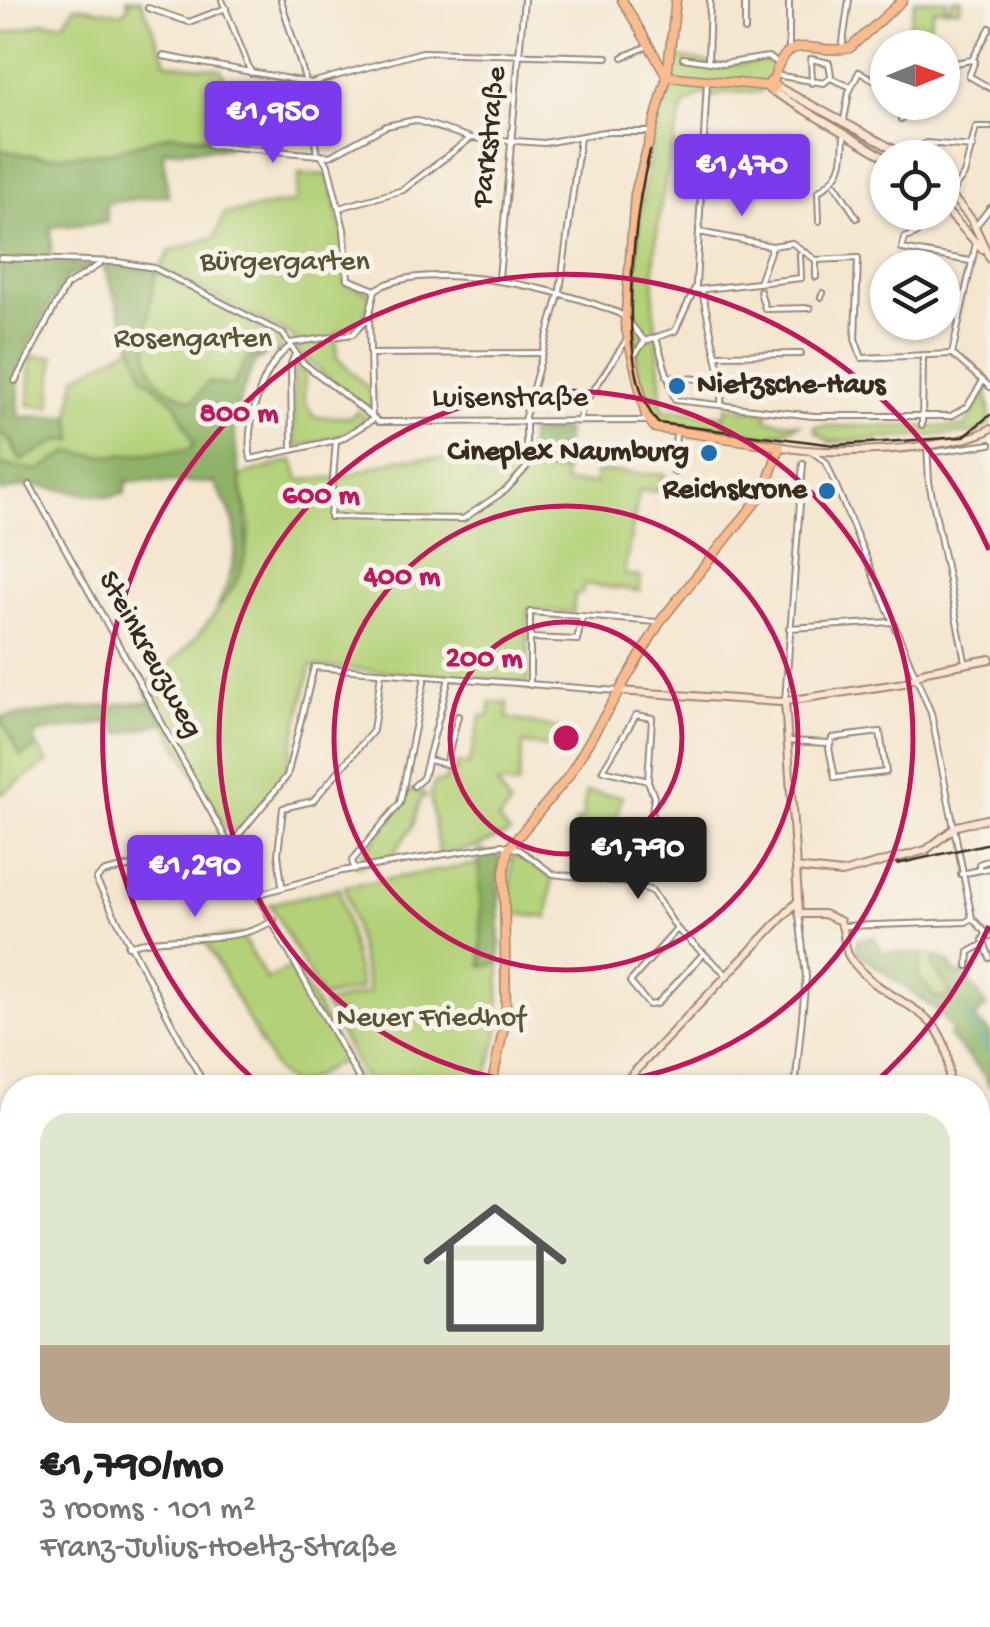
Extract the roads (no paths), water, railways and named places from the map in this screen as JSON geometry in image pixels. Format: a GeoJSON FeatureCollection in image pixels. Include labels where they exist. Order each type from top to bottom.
{"type":"FeatureCollection","features":[{"type":"Feature","properties":{"kind":"main road"},"geometry":{"type":"LineString","coordinates":[[622,0],[667,76],[772,84],[878,140]]}},
{"type":"Feature","properties":{"kind":"main road"},"geometry":{"type":"LineString","coordinates":[[676,0],[667,76],[635,194],[625,319],[626,341],[648,421],[660,430],[834,451],[928,449],[970,440],[990,429]]}},
{"type":"Feature","properties":{"kind":"main road"},"geometry":{"type":"LineString","coordinates":[[772,84],[777,62],[789,52],[808,45],[842,50],[853,46],[899,1]]}},
{"type":"Feature","properties":{"kind":"main road"},"geometry":{"type":"LineString","coordinates":[[654,57],[670,50]]}},
{"type":"Feature","properties":{"kind":"main road"},"geometry":{"type":"LineString","coordinates":[[654,57],[664,90]]}},
{"type":"Feature","properties":{"kind":"main road"},"geometry":{"type":"LineString","coordinates":[[664,90],[678,79]]}},
{"type":"Feature","properties":{"kind":"main road"},"geometry":{"type":"LineString","coordinates":[[772,84],[844,137],[870,150]]}},
{"type":"Feature","properties":{"kind":"main road"},"geometry":{"type":"LineString","coordinates":[[960,209],[990,258]]}},
{"type":"Feature","properties":{"kind":"main road"},"geometry":{"type":"LineString","coordinates":[[960,222],[975,236]]}},
{"type":"Feature","properties":{"kind":"main road"},"geometry":{"type":"LineString","coordinates":[[780,446],[817,454],[834,451]]}},
{"type":"Feature","properties":{"kind":"main road"},"geometry":{"type":"LineString","coordinates":[[495,1075],[502,1049],[506,978],[504,868],[510,846],[564,783],[660,622],[764,492],[780,446]]}},
{"type":"Feature","properties":{"kind":"main road"},"geometry":{"type":"LineString","coordinates":[[619,691],[785,701],[904,683],[918,675],[990,659]]}},
{"type":"Feature","properties":{"kind":"main road"},"geometry":{"type":"LineString","coordinates":[[785,701],[799,914],[826,914],[844,926],[849,958],[932,1022],[944,1039],[950,1057],[949,1075]]}},
{"type":"Feature","properties":{"kind":"main road"},"geometry":{"type":"LineString","coordinates":[[796,868],[839,874],[926,850],[953,828],[990,818]]}},
{"type":"Feature","properties":{"kind":"main road"},"geometry":{"type":"LineString","coordinates":[[943,837],[954,839]]}},
{"type":"Feature","properties":{"kind":"main road"},"geometry":{"type":"LineString","coordinates":[[631,1075],[798,901]]}},
{"type":"Feature","properties":{"kind":"street"},"geometry":{"type":"LineString","coordinates":[[222,0],[251,72]]}},
{"type":"Feature","properties":{"kind":"street"},"geometry":{"type":"LineString","coordinates":[[281,0],[306,82],[320,156],[328,165],[339,208],[348,280],[375,290],[419,280],[499,278],[625,319],[645,341]]}},
{"type":"Feature","properties":{"kind":"street","name":"Parkstraße"},"geometry":{"type":"LineString","coordinates":[[499,278],[524,0]]}},
{"type":"Feature","properties":{"kind":"street"},"geometry":{"type":"LineString","coordinates":[[708,60],[710,0]]}},
{"type":"Feature","properties":{"kind":"street"},"geometry":{"type":"LineString","coordinates":[[745,30],[746,0]]}},
{"type":"Feature","properties":{"kind":"street"},"geometry":{"type":"LineString","coordinates":[[789,0],[789,52]]}},
{"type":"Feature","properties":{"kind":"street"},"geometry":{"type":"LineString","coordinates":[[842,50],[849,0]]}},
{"type":"Feature","properties":{"kind":"street"},"geometry":{"type":"LineString","coordinates":[[148,8],[189,22],[226,8]]}},
{"type":"Feature","properties":{"kind":"street"},"geometry":{"type":"LineString","coordinates":[[990,28],[969,76],[990,88]]}},
{"type":"Feature","properties":{"kind":"street"},"geometry":{"type":"LineString","coordinates":[[623,57],[648,46]]}},
{"type":"Feature","properties":{"kind":"street"},"geometry":{"type":"LineString","coordinates":[[163,56],[306,82],[409,54],[607,57]]}},
{"type":"Feature","properties":{"kind":"street"},"geometry":{"type":"LineString","coordinates":[[960,60],[976,56]]}},
{"type":"Feature","properties":{"kind":"street"},"geometry":{"type":"LineString","coordinates":[[683,58],[723,64],[768,57],[777,62]]}},
{"type":"Feature","properties":{"kind":"street"},"geometry":{"type":"LineString","coordinates":[[812,83],[811,59],[828,63],[830,78]]}},
{"type":"Feature","properties":{"kind":"street"},"geometry":{"type":"LineString","coordinates":[[857,218],[834,183],[851,87],[861,70],[870,76]]}},
{"type":"Feature","properties":{"kind":"street"},"geometry":{"type":"LineString","coordinates":[[772,84],[824,83],[830,78]]}},
{"type":"Feature","properties":{"kind":"street"},"geometry":{"type":"LineString","coordinates":[[830,78],[851,87]]}},
{"type":"Feature","properties":{"kind":"street"},"geometry":{"type":"LineString","coordinates":[[708,81],[696,231],[699,290],[722,383],[721,404]]}},
{"type":"Feature","properties":{"kind":"street"},"geometry":{"type":"LineString","coordinates":[[210,145],[332,156],[386,126],[407,120],[428,122],[471,138],[544,143],[604,132],[653,130]]}},
{"type":"Feature","properties":{"kind":"street"},"geometry":{"type":"LineString","coordinates":[[960,181],[976,127],[990,127]]}},
{"type":"Feature","properties":{"kind":"street"},"geometry":{"type":"LineString","coordinates":[[339,208],[403,190],[471,138]]}},
{"type":"Feature","properties":{"kind":"street"},"geometry":{"type":"LineString","coordinates":[[336,440],[330,517],[463,520],[524,470],[525,420],[558,296],[580,138]]}},
{"type":"Feature","properties":{"kind":"street"},"geometry":{"type":"LineString","coordinates":[[960,145],[973,146]]}},
{"type":"Feature","properties":{"kind":"street"},"geometry":{"type":"LineString","coordinates":[[328,165],[332,156]]}},
{"type":"Feature","properties":{"kind":"street"},"geometry":{"type":"LineString","coordinates":[[819,221],[817,197],[822,188],[834,183]]}},
{"type":"Feature","properties":{"kind":"street"},"geometry":{"type":"LineString","coordinates":[[952,354],[975,236],[990,208]]}},
{"type":"Feature","properties":{"kind":"street"},"geometry":{"type":"LineString","coordinates":[[917,230],[904,238],[902,250],[970,261]]}},
{"type":"Feature","properties":{"kind":"street"},"geometry":{"type":"LineString","coordinates":[[696,231],[772,246],[789,242],[816,260],[858,258],[854,288],[857,354],[877,360],[952,354],[990,387]]}},
{"type":"Feature","properties":{"kind":"street"},"geometry":{"type":"LineString","coordinates":[[759,283],[772,246]]}},
{"type":"Feature","properties":{"kind":"street"},"geometry":{"type":"LineString","coordinates":[[699,290],[801,278],[800,252]]}},
{"type":"Feature","properties":{"kind":"street"},"geometry":{"type":"LineString","coordinates":[[0,258],[154,268],[280,332],[295,354],[372,420]]}},
{"type":"Feature","properties":{"kind":"street"},"geometry":{"type":"LineString","coordinates":[[816,260],[816,277]]}},
{"type":"Feature","properties":{"kind":"street"},"geometry":{"type":"LineString","coordinates":[[14,381],[66,286],[100,262]]}},
{"type":"Feature","properties":{"kind":"street"},"geometry":{"type":"LineString","coordinates":[[369,317],[352,334],[290,344],[277,358],[254,412],[251,458],[336,440],[364,428],[372,420],[369,317],[375,290]]}},
{"type":"Feature","properties":{"kind":"street"},"geometry":{"type":"LineString","coordinates":[[630,358],[645,341],[678,326],[699,290]]}},
{"type":"Feature","properties":{"kind":"street"},"geometry":{"type":"LineString","coordinates":[[760,292],[765,309],[810,308]]}},
{"type":"Feature","properties":{"kind":"street"},"geometry":{"type":"LineString","coordinates":[[656,338],[675,400],[808,416],[951,416],[963,411],[983,381]]}},
{"type":"Feature","properties":{"kind":"street"},"geometry":{"type":"LineString","coordinates":[[579,420],[626,341]]}},
{"type":"Feature","properties":{"kind":"street"},"geometry":{"type":"LineString","coordinates":[[373,354],[541,353]]}},
{"type":"Feature","properties":{"kind":"street"},"geometry":{"type":"LineString","coordinates":[[292,450],[291,364],[295,354]]}},
{"type":"Feature","properties":{"kind":"street"},"geometry":{"type":"LineString","coordinates":[[716,355],[801,354]]}},
{"type":"Feature","properties":{"kind":"street"},"geometry":{"type":"LineString","coordinates":[[922,425],[923,356]]}},
{"type":"Feature","properties":{"kind":"street"},"geometry":{"type":"LineString","coordinates":[[667,376],[767,386]]}},
{"type":"Feature","properties":{"kind":"street","name":"Luisenstraße"},"geometry":{"type":"LineString","coordinates":[[372,420],[648,421]]}},
{"type":"Feature","properties":{"kind":"street"},"geometry":{"type":"LineString","coordinates":[[674,472],[676,432]]}},
{"type":"Feature","properties":{"kind":"street"},"geometry":{"type":"LineString","coordinates":[[965,662],[929,482],[928,449],[990,444]]}},
{"type":"Feature","properties":{"kind":"street"},"geometry":{"type":"LineString","coordinates":[[826,462],[834,451]]}},
{"type":"Feature","properties":{"kind":"street"},"geometry":{"type":"LineString","coordinates":[[817,454],[826,462],[918,675],[935,726],[972,918],[988,935],[984,944],[966,953],[968,966]]}},
{"type":"Feature","properties":{"kind":"street"},"geometry":{"type":"LineString","coordinates":[[785,701],[803,463]]}},
{"type":"Feature","properties":{"kind":"street","name":"Steinkreuzweg"},"geometry":{"type":"LineString","coordinates":[[30,484],[357,1075]]}},
{"type":"Feature","properties":{"kind":"street"},"geometry":{"type":"LineString","coordinates":[[530,685],[530,612],[660,622]]}},
{"type":"Feature","properties":{"kind":"street"},"geometry":{"type":"LineString","coordinates":[[530,638],[577,640],[582,616]]}},
{"type":"Feature","properties":{"kind":"street"},"geometry":{"type":"LineString","coordinates":[[789,628],[892,622]]}},
{"type":"Feature","properties":{"kind":"street"},"geometry":{"type":"LineString","coordinates":[[198,1075],[128,946],[97,876],[207,848],[228,848],[287,776],[314,666],[619,691]]}},
{"type":"Feature","properties":{"kind":"street"},"geometry":{"type":"LineString","coordinates":[[282,886],[278,854],[284,808],[313,801],[372,731],[381,673]]}},
{"type":"Feature","properties":{"kind":"street"},"geometry":{"type":"LineString","coordinates":[[355,870],[352,861],[400,803],[425,677]]}},
{"type":"Feature","properties":{"kind":"street"},"geometry":{"type":"LineString","coordinates":[[414,786],[422,778],[428,760],[449,678]]}},
{"type":"Feature","properties":{"kind":"street"},"geometry":{"type":"LineString","coordinates":[[643,886],[654,797],[648,781],[652,718],[636,715],[603,770],[648,781]]}},
{"type":"Feature","properties":{"kind":"street"},"geometry":{"type":"LineString","coordinates":[[428,760],[446,764],[458,716]]}},
{"type":"Feature","properties":{"kind":"street"},"geometry":{"type":"LineString","coordinates":[[788,741],[829,743],[839,735],[880,732],[888,768],[883,774],[836,778],[829,743]]}},
{"type":"Feature","properties":{"kind":"street"},"geometry":{"type":"LineString","coordinates":[[256,894],[355,870],[510,846],[558,875],[643,886],[658,896],[677,929],[726,974]]}},
{"type":"Feature","properties":{"kind":"street"},"geometry":{"type":"LineString","coordinates":[[979,870],[978,864],[990,860]]}},
{"type":"Feature","properties":{"kind":"street"},"geometry":{"type":"LineString","coordinates":[[961,874],[990,868]]}},
{"type":"Feature","properties":{"kind":"street"},"geometry":{"type":"LineString","coordinates":[[796,1075],[806,977],[799,914]]}},
{"type":"Feature","properties":{"kind":"street"},"geometry":{"type":"LineString","coordinates":[[844,926],[966,922],[972,918]]}},
{"type":"Feature","properties":{"kind":"street"},"geometry":{"type":"LineString","coordinates":[[128,946],[150,940],[256,932],[274,920]]}},
{"type":"Feature","properties":{"kind":"street"},"geometry":{"type":"LineString","coordinates":[[677,929],[631,980],[631,988],[655,1005],[704,953]]}},
{"type":"Feature","properties":{"kind":"street"},"geometry":{"type":"LineString","coordinates":[[984,944],[990,958]]}},
{"type":"Feature","properties":{"kind":"waterway"},"geometry":{"type":"LineString","coordinates":[[790,385],[814,380]]}},
{"type":"Feature","properties":{"kind":"waterway"},"geometry":{"type":"LineString","coordinates":[[968,1015],[990,1056]]}},
{"type":"Feature","properties":{"kind":"tram line"},"geometry":{"type":"LineString","coordinates":[[650,151],[638,213],[631,330],[644,399],[658,423],[835,445],[963,437],[990,415]]}},
{"type":"Feature","properties":{"kind":"railway"},"geometry":{"type":"LineString","coordinates":[[897,864],[990,843]]}},
{"type":"Feature","properties":{"kind":"place","name":"Nietzsche-Haus"},"geometry":{"type":"Point","coordinates":[677,386]}},
{"type":"Feature","properties":{"kind":"place","name":"Cineplex Naumburg"},"geometry":{"type":"Point","coordinates":[709,453]}},
{"type":"Feature","properties":{"kind":"place","name":"Reichskrone"},"geometry":{"type":"Point","coordinates":[827,491]}},
{"type":"Feature","properties":{"kind":"park label","name":"Bürgergarten"},"geometry":{"type":"Point","coordinates":[285,263]}},
{"type":"Feature","properties":{"kind":"park label","name":"Rosengarten"},"geometry":{"type":"Point","coordinates":[193,340]}},
{"type":"Feature","properties":{"kind":"park label","name":"Neuer Friedhof"},"geometry":{"type":"Point","coordinates":[431,1019]}}]}
